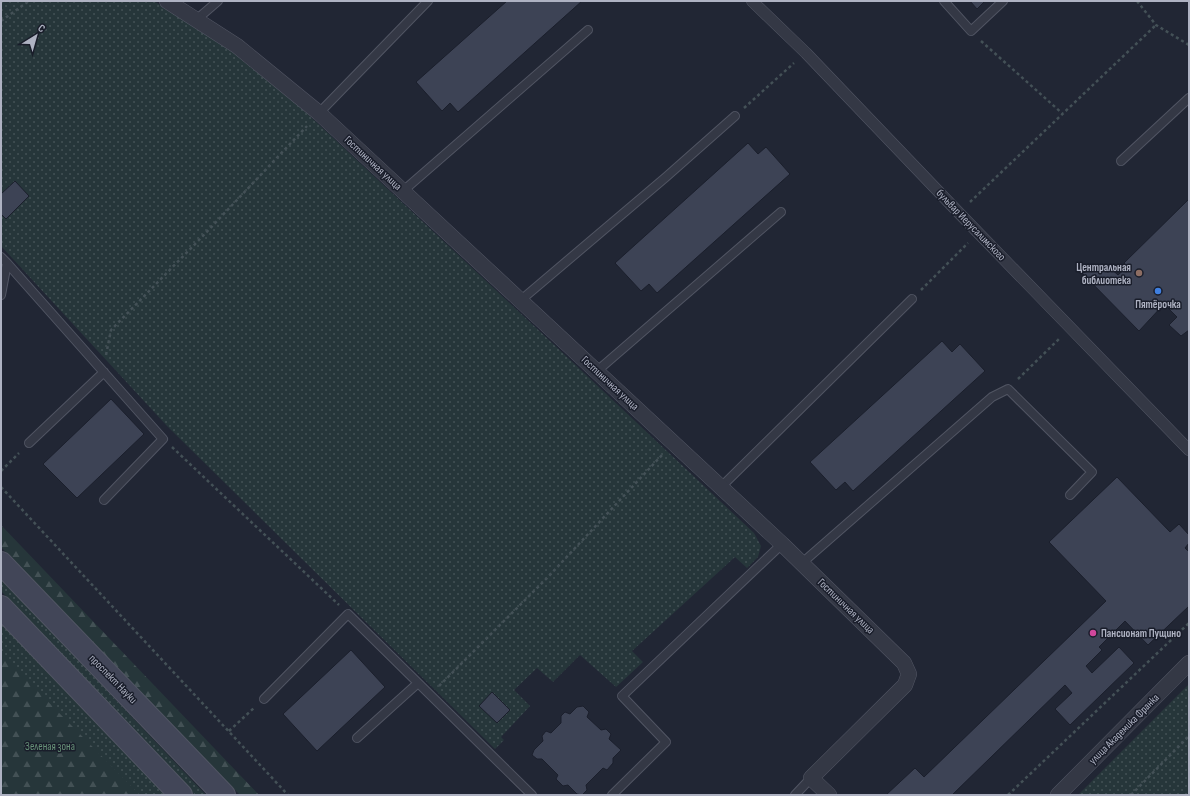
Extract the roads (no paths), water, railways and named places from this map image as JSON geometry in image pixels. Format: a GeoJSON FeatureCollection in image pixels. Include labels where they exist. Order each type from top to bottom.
{"type":"FeatureCollection","features":[{"type":"Feature","properties":{"kind":"main road","name":"проспект Науки"},"geometry":{"type":"LineString","coordinates":[[1,563],[224,795]]}},
{"type":"Feature","properties":{"kind":"main road"},"geometry":{"type":"LineString","coordinates":[[1,607],[181,795]]}},
{"type":"Feature","properties":{"kind":"street","name":"Гостиничная улица"},"geometry":{"type":"LineString","coordinates":[[167,1],[237,46],[319,113],[782,544],[904,663],[909,674],[905,686],[811,778]]}},
{"type":"Feature","properties":{"kind":"street","name":"бульвар Иерусалимского"},"geometry":{"type":"LineString","coordinates":[[752,1],[806,53],[1189,450]]}},
{"type":"Feature","properties":{"kind":"street","name":"улица Академика Франка"},"geometry":{"type":"LineString","coordinates":[[1058,795],[1189,663]]}},
{"type":"Feature","properties":{"kind":"street"},"geometry":{"type":"LineString","coordinates":[[811,778],[829,795]]}},
{"type":"Feature","properties":{"kind":"lane"},"geometry":{"type":"LineString","coordinates":[[196,20],[218,1]]}},
{"type":"Feature","properties":{"kind":"lane"},"geometry":{"type":"LineString","coordinates":[[319,113],[428,1]]}},
{"type":"Feature","properties":{"kind":"lane"},"geometry":{"type":"LineString","coordinates":[[944,1],[971,31],[1003,1]]}},
{"type":"Feature","properties":{"kind":"lane"},"geometry":{"type":"LineString","coordinates":[[403,191],[588,30]]}},
{"type":"Feature","properties":{"kind":"lane"},"geometry":{"type":"LineString","coordinates":[[1120,160],[1189,98]]}},
{"type":"Feature","properties":{"kind":"lane"},"geometry":{"type":"LineString","coordinates":[[521,300],[735,116]]}},
{"type":"Feature","properties":{"kind":"lane"},"geometry":{"type":"LineString","coordinates":[[597,371],[781,212]]}},
{"type":"Feature","properties":{"kind":"lane"},"geometry":{"type":"LineString","coordinates":[[1,295],[4,260]]}},
{"type":"Feature","properties":{"kind":"lane"},"geometry":{"type":"LineString","coordinates":[[4,260],[163,439],[104,500]]}},
{"type":"Feature","properties":{"kind":"lane"},"geometry":{"type":"LineString","coordinates":[[721,487],[912,299]]}},
{"type":"Feature","properties":{"kind":"lane"},"geometry":{"type":"LineString","coordinates":[[29,443],[104,372]]}},
{"type":"Feature","properties":{"kind":"lane"},"geometry":{"type":"LineString","coordinates":[[802,563],[992,397],[1008,389],[1092,472],[1070,495]]}},
{"type":"Feature","properties":{"kind":"lane"},"geometry":{"type":"LineString","coordinates":[[612,795],[666,742],[622,696],[782,544]]}},
{"type":"Feature","properties":{"kind":"lane"},"geometry":{"type":"LineString","coordinates":[[264,699],[348,614],[532,795]]}},
{"type":"Feature","properties":{"kind":"lane"},"geometry":{"type":"LineString","coordinates":[[357,738],[418,683]]}},
{"type":"Feature","properties":{"kind":"lane"},"geometry":{"type":"LineString","coordinates":[[795,795],[811,778]]}},
{"type":"Feature","properties":{"kind":"place","name":"Центральная библиотека"},"geometry":{"type":"Point","coordinates":[1139,273]}},
{"type":"Feature","properties":{"kind":"place","name":"Пятёрочка"},"geometry":{"type":"Point","coordinates":[1158,291]}},
{"type":"Feature","properties":{"kind":"place","name":"Пансионат Пущино"},"geometry":{"type":"Point","coordinates":[1093,633]}},
{"type":"Feature","properties":{"kind":"park label","name":"Зеленая зона"},"geometry":{"type":"Point","coordinates":[50,746]}}]}
